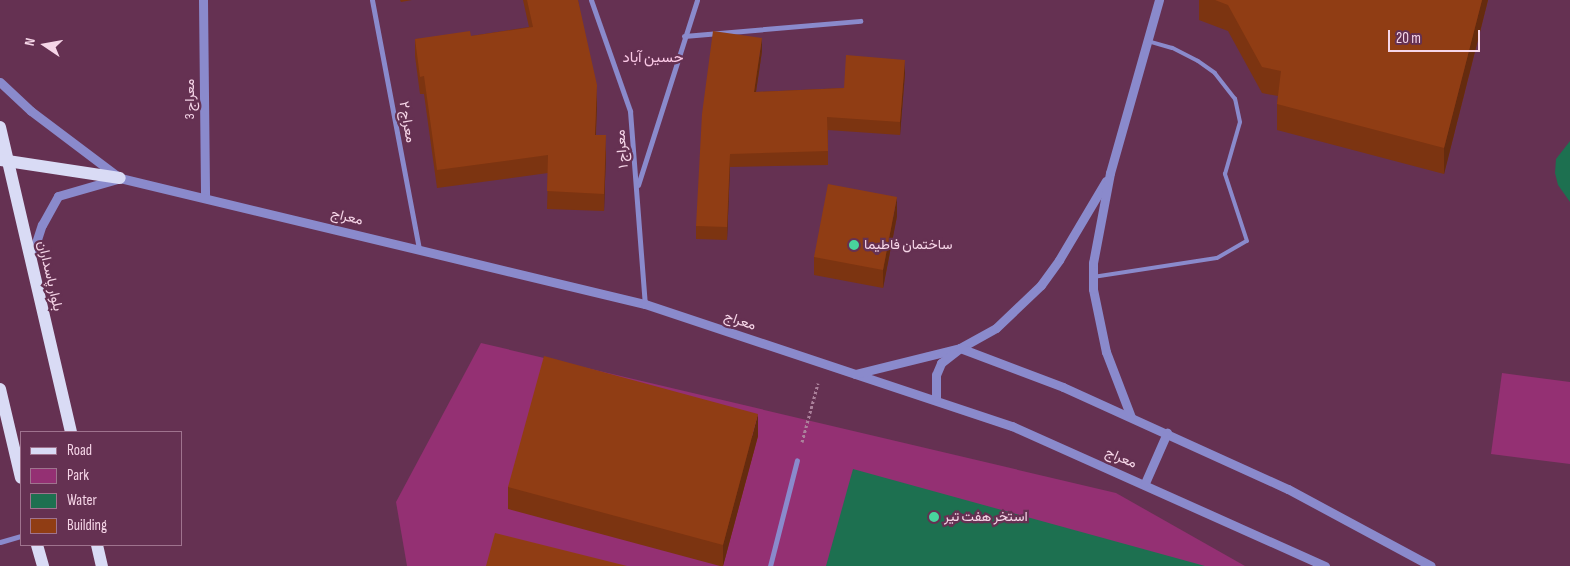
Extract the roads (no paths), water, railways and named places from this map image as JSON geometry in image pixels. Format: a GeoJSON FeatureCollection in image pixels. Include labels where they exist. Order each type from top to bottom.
{"type":"FeatureCollection","features":[{"type":"Feature","properties":{"kind":"main road","name":"بلوار پاسداران"},"geometry":{"type":"LineString","coordinates":[[0,127],[4,161],[71,431]]}},
{"type":"Feature","properties":{"kind":"main road"},"geometry":{"type":"LineString","coordinates":[[4,161],[120,178]]}},
{"type":"Feature","properties":{"kind":"main road"},"geometry":{"type":"LineString","coordinates":[[0,389],[20,474]]}},
{"type":"Feature","properties":{"kind":"main road"},"geometry":{"type":"LineString","coordinates":[[37,546],[42,566]]}},
{"type":"Feature","properties":{"kind":"main road"},"geometry":{"type":"LineString","coordinates":[[97,546],[102,566]]}},
{"type":"Feature","properties":{"kind":"street","name":"معراج 3"},"geometry":{"type":"LineString","coordinates":[[204,0],[205,197]]}},
{"type":"Feature","properties":{"kind":"street","name":"معراج ۲"},"geometry":{"type":"LineString","coordinates":[[372,0],[418,249]]}},
{"type":"Feature","properties":{"kind":"street","name":"معراج ۱"},"geometry":{"type":"LineString","coordinates":[[591,0],[630,111],[645,304]]}},
{"type":"Feature","properties":{"kind":"street"},"geometry":{"type":"LineString","coordinates":[[637,190],[684,36],[697,0]]}},
{"type":"Feature","properties":{"kind":"street"},"geometry":{"type":"LineString","coordinates":[[1131,417],[1106,352],[1093,277],[1098,230],[1110,172],[1159,0]]}},
{"type":"Feature","properties":{"kind":"street"},"geometry":{"type":"LineString","coordinates":[[684,36],[860,21]]}},
{"type":"Feature","properties":{"kind":"street"},"geometry":{"type":"LineString","coordinates":[[0,82],[30,111],[120,178]]}},
{"type":"Feature","properties":{"kind":"street"},"geometry":{"type":"LineString","coordinates":[[936,398],[936,375],[941,363],[960,348],[996,328],[1040,285],[1059,260],[1110,172]]}},
{"type":"Feature","properties":{"kind":"street","name":"معراج"},"geometry":{"type":"LineString","coordinates":[[120,178],[645,304],[855,374],[936,398],[1012,426],[1145,483],[1326,566]]}},
{"type":"Feature","properties":{"kind":"street"},"geometry":{"type":"LineString","coordinates":[[30,260],[42,225],[58,196],[120,178]]}},
{"type":"Feature","properties":{"kind":"street"},"geometry":{"type":"LineString","coordinates":[[855,374],[960,348],[1131,417],[1288,489],[1431,566]]}},
{"type":"Feature","properties":{"kind":"street"},"geometry":{"type":"LineString","coordinates":[[1145,483],[1167,433]]}},
{"type":"Feature","properties":{"kind":"street"},"geometry":{"type":"LineString","coordinates":[[770,566],[797,460]]}},
{"type":"Feature","properties":{"kind":"street"},"geometry":{"type":"LineString","coordinates":[[0,542],[20,536]]}},
{"type":"Feature","properties":{"kind":"lane"},"geometry":{"type":"LineString","coordinates":[[1093,277],[1218,258],[1247,241],[1225,174],[1240,122],[1235,99],[1215,73],[1198,61],[1172,48],[1148,41]]}},
{"type":"Feature","properties":{"kind":"water"},"geometry":{"type":"Polygon","coordinates":[[[1570,141],[1570,202],[1558,185],[1555,173],[1556,159],[1570,141]]]}},
{"type":"Feature","properties":{"kind":"water","name":"استخر هفت تیر"},"geometry":{"type":"Polygon","coordinates":[[[853,469],[1205,566],[826,566],[853,469]]]}},
{"type":"Feature","properties":{"kind":"place","name":"ساختمان فاطیما"},"geometry":{"type":"Point","coordinates":[854,245]}},
{"type":"Feature","properties":{"kind":"place","name":"استخر هفت تیر"},"geometry":{"type":"Point","coordinates":[934,517]}},
{"type":"Feature","properties":{"kind":"district","name":"حسین آباد"},"geometry":{"type":"Point","coordinates":[653,58]}}]}
